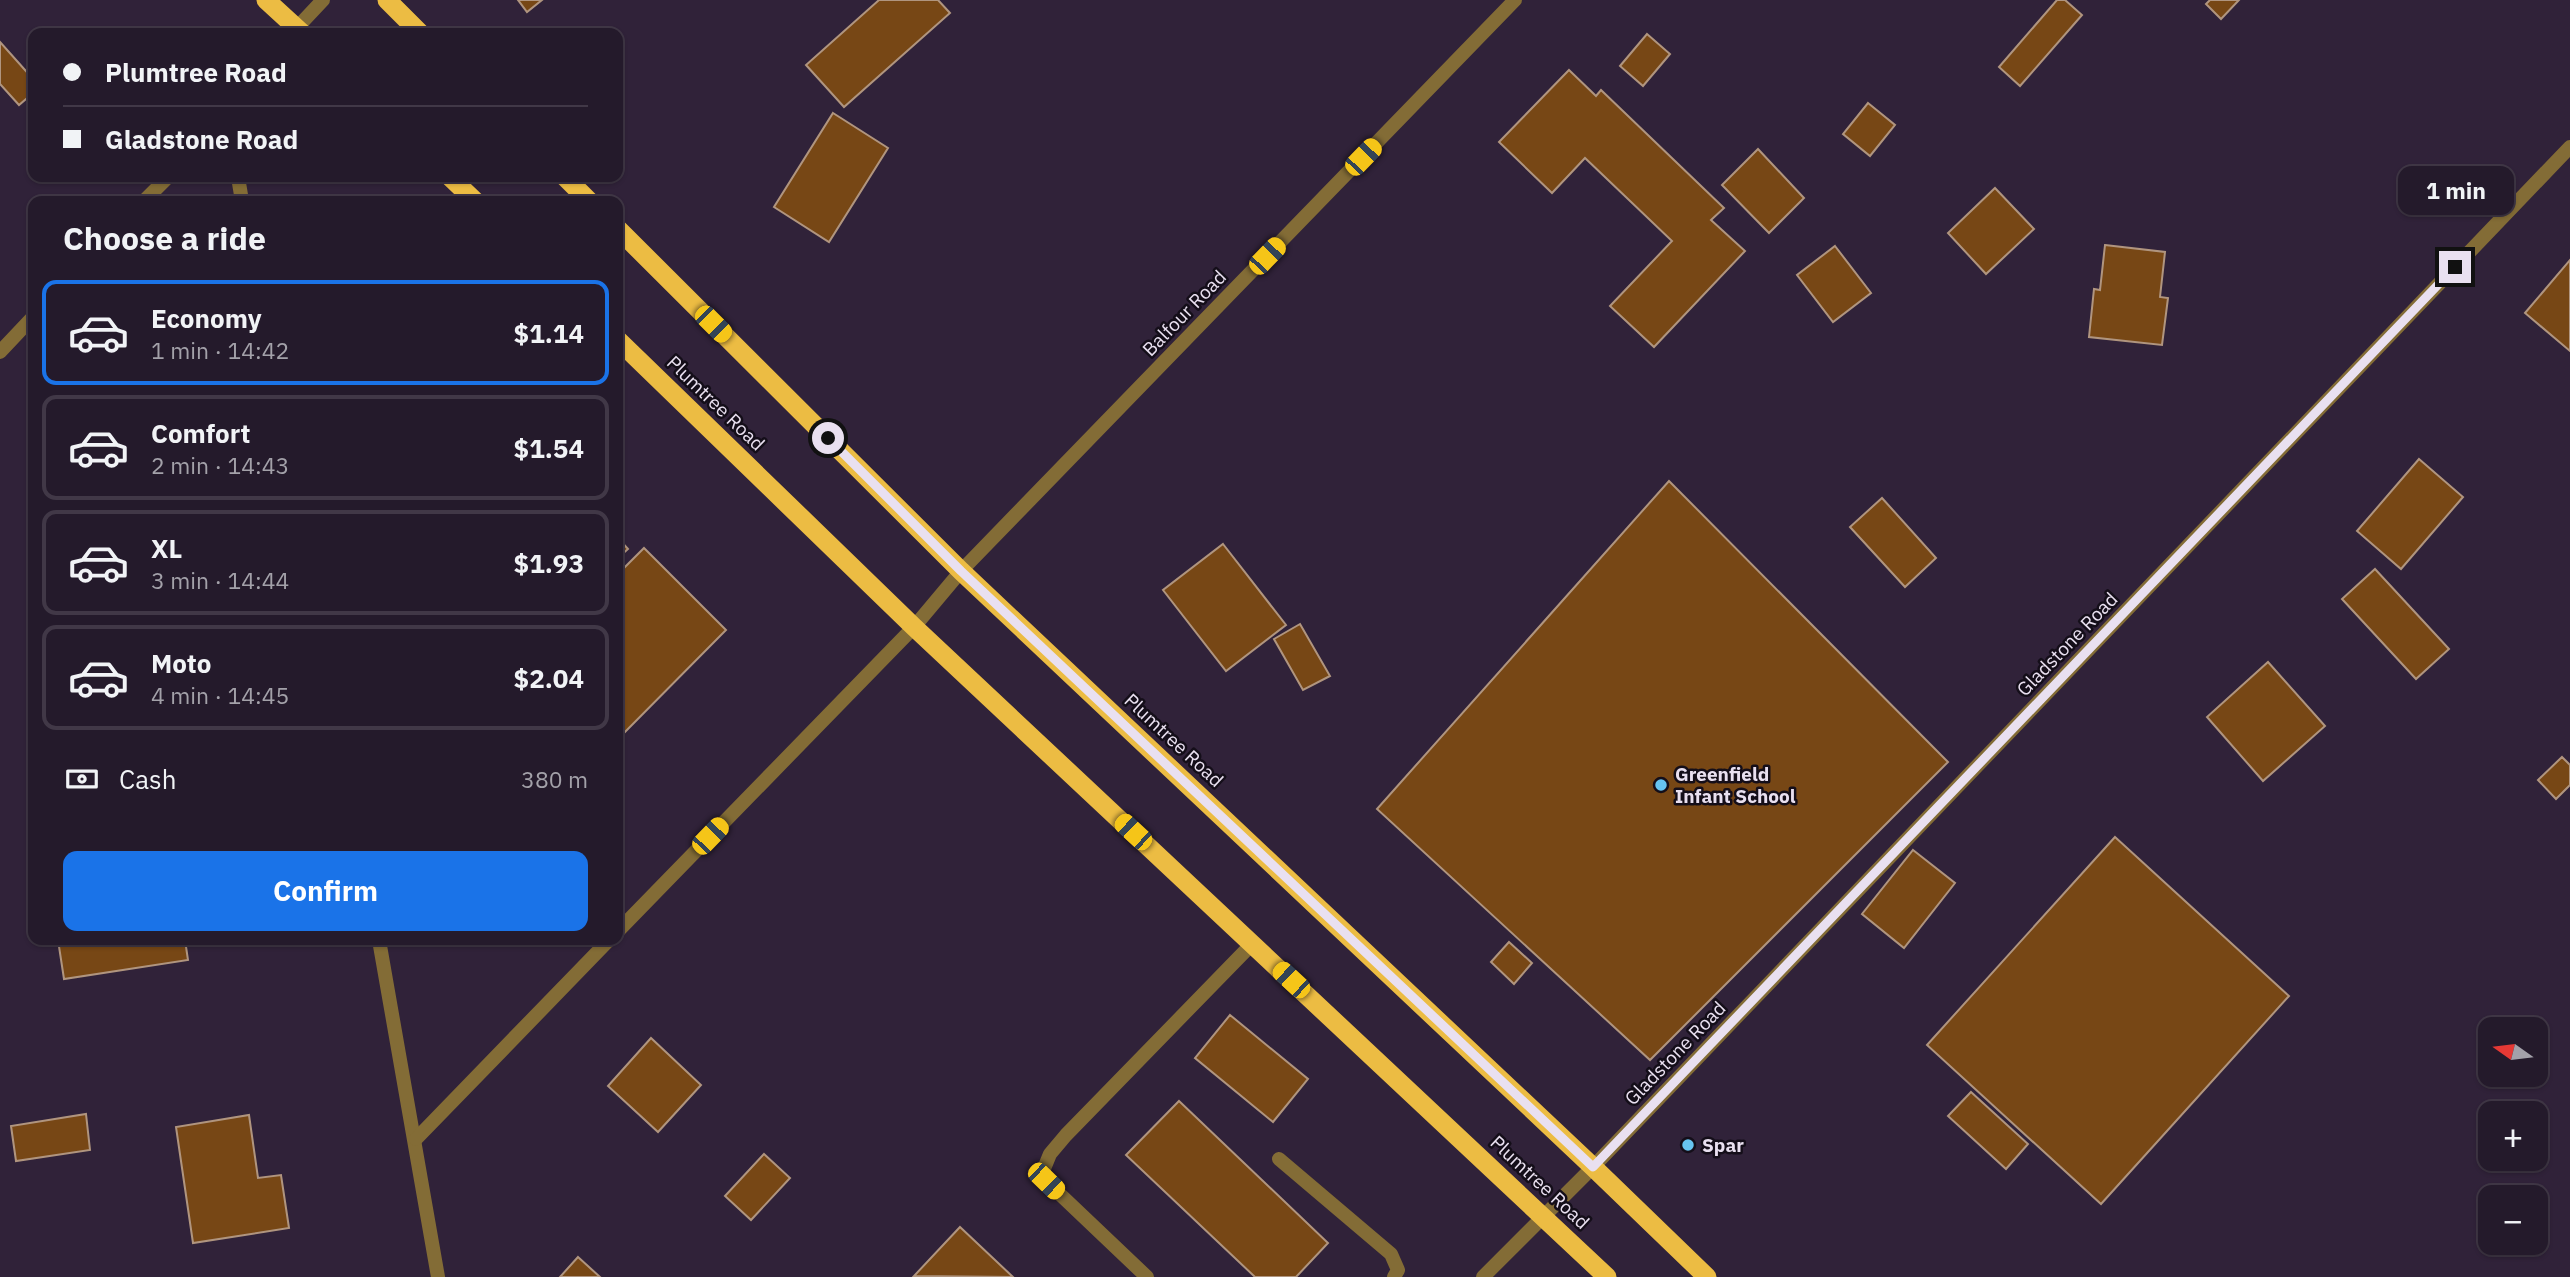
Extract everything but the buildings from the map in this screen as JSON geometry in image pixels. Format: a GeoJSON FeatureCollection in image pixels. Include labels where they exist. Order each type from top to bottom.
{"type":"FeatureCollection","features":[{"type":"Feature","properties":{"kind":"highway"},"geometry":{"type":"LineString","coordinates":[[266,0],[294,28]]}},
{"type":"Feature","properties":{"kind":"highway"},"geometry":{"type":"LineString","coordinates":[[387,0],[415,28]]}},
{"type":"Feature","properties":{"kind":"highway"},"geometry":{"type":"LineString","coordinates":[[455,182],[470,196]]}},
{"type":"Feature","properties":{"kind":"highway"},"geometry":{"type":"LineString","coordinates":[[570,182],[584,196]]}},
{"type":"Feature","properties":{"kind":"highway","name":"Plumtree Road"},"geometry":{"type":"LineString","coordinates":[[623,234],[961,571],[1707,1277]]}},
{"type":"Feature","properties":{"kind":"highway","name":"Plumtree Road"},"geometry":{"type":"LineString","coordinates":[[623,345],[914,627],[1607,1277]]}},
{"type":"Feature","properties":{"kind":"street"},"geometry":{"type":"LineString","coordinates":[[300,28],[323,0]]}},
{"type":"Feature","properties":{"kind":"street","name":"Balfour Road"},"geometry":{"type":"LineString","coordinates":[[623,926],[914,627],[961,571],[1515,0]]}},
{"type":"Feature","properties":{"kind":"street","name":"Gladstone Road"},"geometry":{"type":"LineString","coordinates":[[1483,1277],[1593,1167],[2570,147]]}},
{"type":"Feature","properties":{"kind":"street"},"geometry":{"type":"LineString","coordinates":[[149,196],[163,182]]}},
{"type":"Feature","properties":{"kind":"street"},"geometry":{"type":"LineString","coordinates":[[0,352],[28,322]]}},
{"type":"Feature","properties":{"kind":"street"},"geometry":{"type":"LineString","coordinates":[[1147,1277],[1046,1181],[1043,1171],[1050,1153],[1066,1135],[1252,944]]}},
{"type":"Feature","properties":{"kind":"street"},"geometry":{"type":"LineString","coordinates":[[380,945],[416,1139],[438,1277]]}},
{"type":"Feature","properties":{"kind":"street"},"geometry":{"type":"LineString","coordinates":[[416,1139],[604,945]]}},
{"type":"Feature","properties":{"kind":"street"},"geometry":{"type":"LineString","coordinates":[[1279,1159],[1391,1254],[1398,1270],[1394,1277]]}},
{"type":"Feature","properties":{"kind":"place","name":"Greenfield Infant School"},"geometry":{"type":"Point","coordinates":[1661,785]}},
{"type":"Feature","properties":{"kind":"place","name":"Spar"},"geometry":{"type":"Point","coordinates":[1688,1145]}},
{"type":"Feature","properties":{"kind":"route"},"geometry":{"type":"LineString","coordinates":[[828,438],[961,571],[1593,1167],[2455,267]]}}]}
